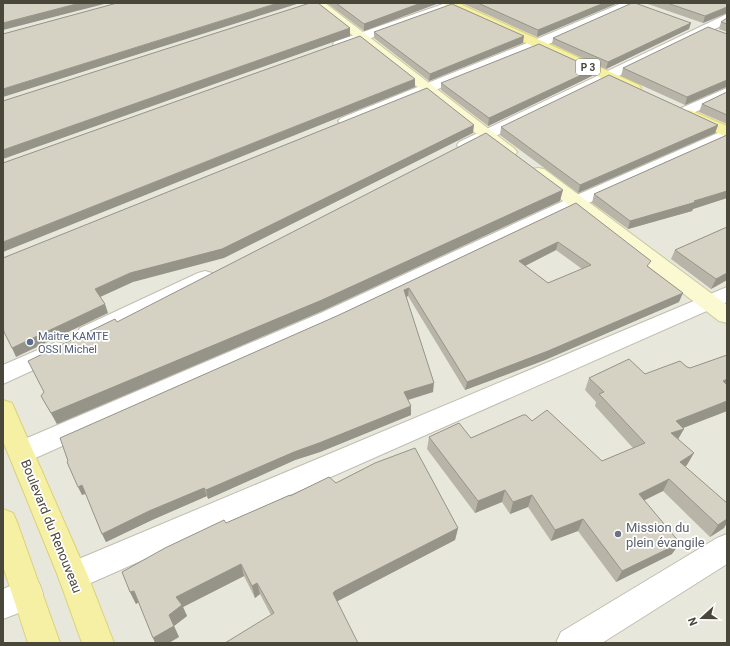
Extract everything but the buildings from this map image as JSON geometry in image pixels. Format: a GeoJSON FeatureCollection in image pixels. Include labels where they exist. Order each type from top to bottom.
{"type":"FeatureCollection","features":[{"type":"Feature","properties":{"kind":"main road"},"geometry":{"type":"LineString","coordinates":[[314,4],[362,37],[576,202],[717,298],[727,316]]}},
{"type":"Feature","properties":{"kind":"main road","name":"P 3"},"geometry":{"type":"LineString","coordinates":[[453,4],[648,95]]}},
{"type":"Feature","properties":{"kind":"main road"},"geometry":{"type":"LineString","coordinates":[[670,105],[727,133]]}},
{"type":"Feature","properties":{"kind":"main road","name":"Boulevard du Renouveau"},"geometry":{"type":"LineString","coordinates":[[3,410],[73,576],[98,643]]}},
{"type":"Feature","properties":{"kind":"main road"},"geometry":{"type":"LineString","coordinates":[[3,522],[15,599],[44,643]]}},
{"type":"Feature","properties":{"kind":"street"},"geometry":{"type":"LineString","coordinates":[[324,50],[453,4]]}},
{"type":"Feature","properties":{"kind":"street"},"geometry":{"type":"LineString","coordinates":[[332,126],[635,4]]}},
{"type":"Feature","properties":{"kind":"street"},"geometry":{"type":"LineString","coordinates":[[450,152],[606,76],[696,26],[727,18]]}},
{"type":"Feature","properties":{"kind":"street"},"geometry":{"type":"LineString","coordinates":[[696,26],[721,35]]}},
{"type":"Feature","properties":{"kind":"street"},"geometry":{"type":"LineString","coordinates":[[684,112],[727,92]]}},
{"type":"Feature","properties":{"kind":"street"},"geometry":{"type":"LineString","coordinates":[[22,452],[330,317],[727,133]]}},
{"type":"Feature","properties":{"kind":"street"},"geometry":{"type":"LineString","coordinates":[[3,375],[216,272]]}},
{"type":"Feature","properties":{"kind":"street"},"geometry":{"type":"LineString","coordinates":[[73,576],[717,298]]}},
{"type":"Feature","properties":{"kind":"street"},"geometry":{"type":"LineString","coordinates":[[572,643],[727,548]]}},
{"type":"Feature","properties":{"kind":"shaded area"},"geometry":{"type":"Polygon","coordinates":[[[3,3],[727,3],[727,643],[3,643],[3,3]]]}},
{"type":"Feature","properties":{"kind":"place","name":"Maitre KAMTE OSSI Michel"},"geometry":{"type":"Point","coordinates":[30,342]}},
{"type":"Feature","properties":{"kind":"place","name":"Mission du plein évangile"},"geometry":{"type":"Point","coordinates":[618,534]}}]}
